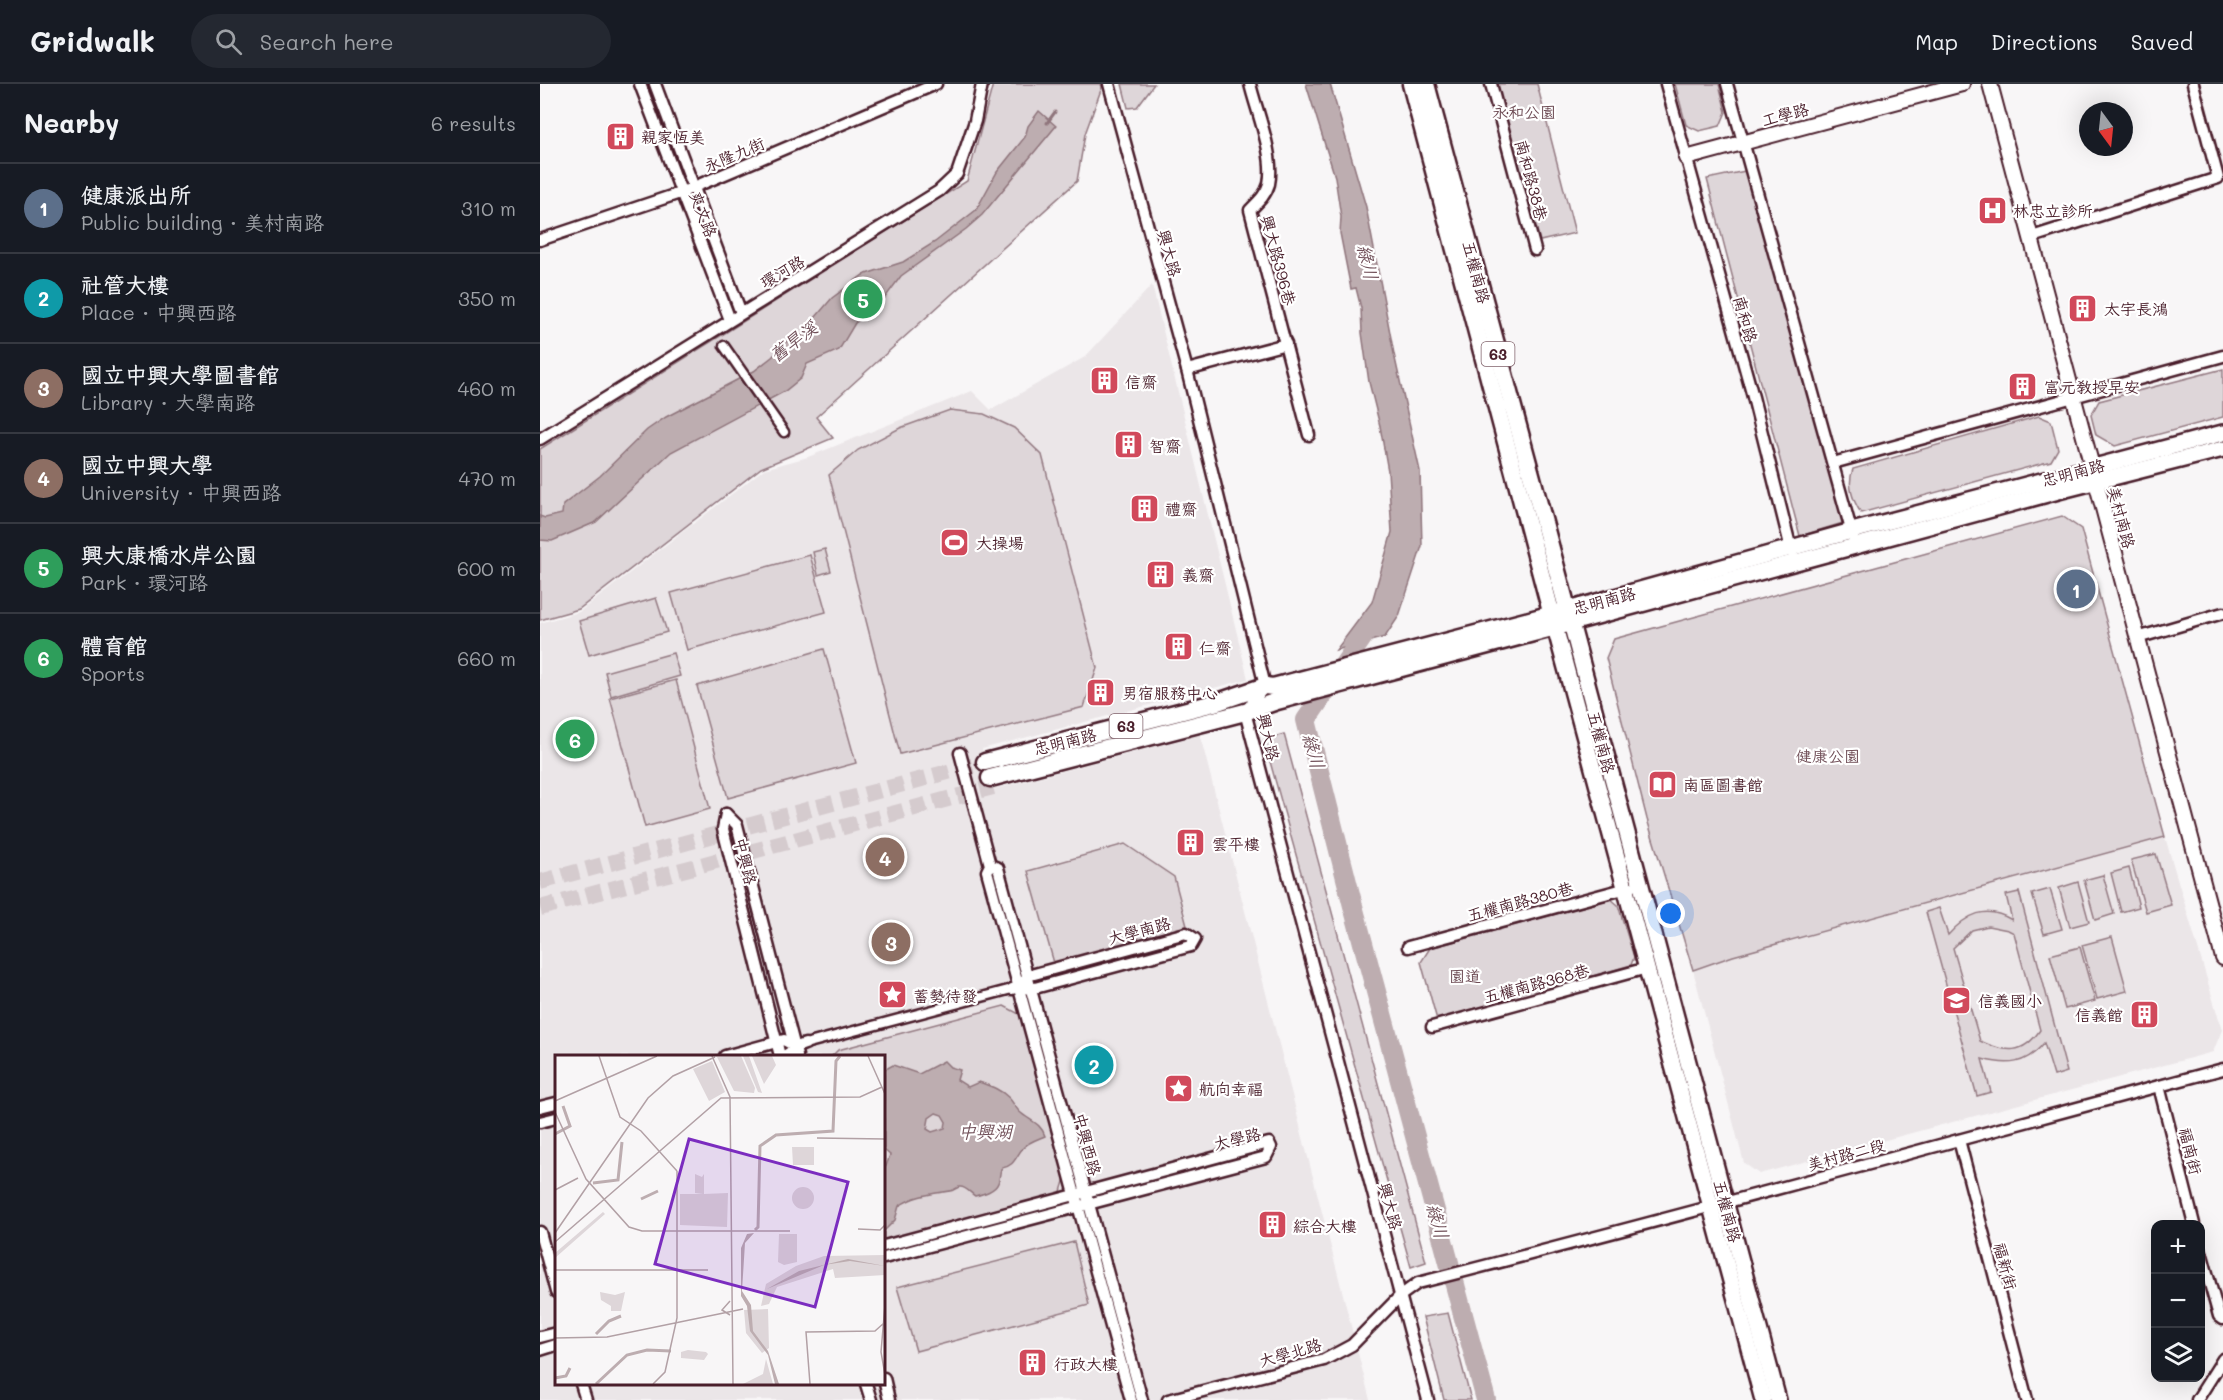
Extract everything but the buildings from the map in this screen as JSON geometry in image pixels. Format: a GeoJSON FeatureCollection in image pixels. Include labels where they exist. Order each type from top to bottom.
{"type":"FeatureCollection","features":[{"type":"Feature","properties":{"kind":"main road","name":"五權南路"},"geometry":{"type":"LineString","coordinates":[[1411,84],[1561,618],[1633,887],[1725,1204],[1778,1400]]}},
{"type":"Feature","properties":{"kind":"main road","name":"五權南路"},"geometry":{"type":"LineString","coordinates":[[1426,84],[1561,618]]}},
{"type":"Feature","properties":{"kind":"main road","name":"忠明南路"},"geometry":{"type":"LineString","coordinates":[[1561,618],[1377,660],[1272,691],[1218,702],[988,770],[1206,729],[1222,724],[1245,712],[1272,691],[1337,685],[1561,618],[1854,538],[2062,490],[2094,475],[2223,433]]}},
{"type":"Feature","properties":{"kind":"main road","name":"忠明南路"},"geometry":{"type":"LineString","coordinates":[[2094,475],[2223,449]]}},
{"type":"Feature","properties":{"kind":"main road","name":"五權南路"},"geometry":{"type":"LineString","coordinates":[[1633,887],[1647,968],[1709,1206],[1763,1400]]}},
{"type":"Feature","properties":{"kind":"street","name":"爽文路"},"geometry":{"type":"LineString","coordinates":[[640,84],[730,321]]}},
{"type":"Feature","properties":{"kind":"street","name":"爽文路"},"geometry":{"type":"LineString","coordinates":[[655,84],[741,312]]}},
{"type":"Feature","properties":{"kind":"street","name":"永隆九街"},"geometry":{"type":"LineString","coordinates":[[540,240],[693,188],[936,84]]}},
{"type":"Feature","properties":{"kind":"street","name":"環河路"},"geometry":{"type":"LineString","coordinates":[[540,439],[939,191],[957,174],[975,121],[982,84]]}},
{"type":"Feature","properties":{"kind":"street","name":"興大路"},"geometry":{"type":"LineString","coordinates":[[1109,84],[1272,691]]}},
{"type":"Feature","properties":{"kind":"street","name":"興大路396巷"},"geometry":{"type":"LineString","coordinates":[[1250,84],[1269,156],[1269,184],[1262,199],[1250,210],[1309,435]]}},
{"type":"Feature","properties":{"kind":"street","name":"南和路38巷"},"geometry":{"type":"LineString","coordinates":[[1491,84],[1535,250]]}},
{"type":"Feature","properties":{"kind":"street","name":"南和路"},"geometry":{"type":"LineString","coordinates":[[1666,84],[1753,397],[1793,556]]}},
{"type":"Feature","properties":{"kind":"street"},"geometry":{"type":"LineString","coordinates":[[1727,84],[1854,538]]}},
{"type":"Feature","properties":{"kind":"street","name":"工學路"},"geometry":{"type":"LineString","coordinates":[[1686,158],[1962,84]]}},
{"type":"Feature","properties":{"kind":"street","name":"美村南路"},"geometry":{"type":"LineString","coordinates":[[1990,84],[2223,958]]}},
{"type":"Feature","properties":{"kind":"street"},"geometry":{"type":"LineString","coordinates":[[2032,237],[2218,178],[2193,84]]}},
{"type":"Feature","properties":{"kind":"street"},"geometry":{"type":"LineString","coordinates":[[1187,370],[1286,344]]}},
{"type":"Feature","properties":{"kind":"street"},"geometry":{"type":"LineString","coordinates":[[724,346],[784,432]]}},
{"type":"Feature","properties":{"kind":"street"},"geometry":{"type":"LineString","coordinates":[[1833,463],[2223,356]]}},
{"type":"Feature","properties":{"kind":"street"},"geometry":{"type":"LineString","coordinates":[[2137,638],[2223,613]]}},
{"type":"Feature","properties":{"kind":"street","name":"興大路"},"geometry":{"type":"LineString","coordinates":[[1245,712],[1428,1400]]}},
{"type":"Feature","properties":{"kind":"street","name":"中興西路"},"geometry":{"type":"LineString","coordinates":[[960,753],[990,865],[987,871],[1015,988],[1081,1194]]}},
{"type":"Feature","properties":{"kind":"street","name":"中興路"},"geometry":{"type":"LineString","coordinates":[[781,1055],[723,829],[726,814],[737,825],[799,1049]]}},
{"type":"Feature","properties":{"kind":"street","name":"中興西路"},"geometry":{"type":"LineString","coordinates":[[990,865],[998,868],[1027,976],[1131,1400]]}},
{"type":"Feature","properties":{"kind":"street","name":"五權南路380巷"},"geometry":{"type":"LineString","coordinates":[[1408,947],[1633,887]]}},
{"type":"Feature","properties":{"kind":"street","name":"大學南路"},"geometry":{"type":"LineString","coordinates":[[729,1055],[784,1040],[799,1049],[1015,988],[1030,989],[1191,946],[1195,939],[1186,933],[1027,976]]}},
{"type":"Feature","properties":{"kind":"street","name":"五權南路368巷"},"geometry":{"type":"LineString","coordinates":[[1432,1028],[1647,968]]}},
{"type":"Feature","properties":{"kind":"street"},"geometry":{"type":"LineString","coordinates":[[1015,988],[1027,976]]}},
{"type":"Feature","properties":{"kind":"street","name":"美村路二段"},"geometry":{"type":"LineString","coordinates":[[1400,1296],[1418,1283],[1709,1206],[1725,1204],[1846,1169],[2223,1069]]}},
{"type":"Feature","properties":{"kind":"street","name":"福南街"},"geometry":{"type":"LineString","coordinates":[[2159,1086],[2193,1220]]}},
{"type":"Feature","properties":{"kind":"street"},"geometry":{"type":"LineString","coordinates":[[540,1107],[555,1102]]}},
{"type":"Feature","properties":{"kind":"street"},"geometry":{"type":"LineString","coordinates":[[540,1122],[555,1118]]}},
{"type":"Feature","properties":{"kind":"street","name":"福新街"},"geometry":{"type":"LineString","coordinates":[[1959,1140],[2027,1400]]}},
{"type":"Feature","properties":{"kind":"street","name":"大學路"},"geometry":{"type":"LineString","coordinates":[[885,1246],[1269,1143],[1271,1147],[1266,1157],[885,1258]]}},
{"type":"Feature","properties":{"kind":"street","name":"中興西路"},"geometry":{"type":"LineString","coordinates":[[1083,1205],[1142,1400]]}},
{"type":"Feature","properties":{"kind":"street"},"geometry":{"type":"LineString","coordinates":[[540,1232],[555,1288]]}},
{"type":"Feature","properties":{"kind":"street"},"geometry":{"type":"LineString","coordinates":[[2205,1266],[2219,1316],[2223,1319]]}},
{"type":"Feature","properties":{"kind":"street","name":"大學北路"},"geometry":{"type":"LineString","coordinates":[[1168,1400],[1324,1360],[1352,1346],[1400,1296]]}},
{"type":"Feature","properties":{"kind":"street"},"geometry":{"type":"LineString","coordinates":[[540,1337],[555,1333]]}},
{"type":"Feature","properties":{"kind":"street"},"geometry":{"type":"LineString","coordinates":[[540,1350],[555,1345]]}},
{"type":"Feature","properties":{"kind":"street"},"geometry":{"type":"LineString","coordinates":[[2197,1400],[2223,1359]]}},
{"type":"Feature","properties":{"kind":"street"},"geometry":{"type":"LineString","coordinates":[[885,1382],[890,1400]]}},
{"type":"Feature","properties":{"kind":"street"},"geometry":{"type":"LineString","coordinates":[[582,1385],[586,1400]]}},
{"type":"Feature","properties":{"kind":"street"},"geometry":{"type":"LineString","coordinates":[[867,1385],[871,1400]]}},
{"type":"Feature","properties":{"kind":"shaded area"},"geometry":{"type":"Polygon","coordinates":[[[1152,285],[1248,679],[982,749],[994,789],[1200,735],[1370,1400],[540,1400],[540,623],[579,612],[764,469],[808,457],[972,391],[991,410],[1085,357],[1152,285]]]}},
{"type":"Feature","properties":{"kind":"shaded area","name":"信義國小"},"geometry":{"type":"Polygon","coordinates":[[[2165,837],[2222,1030],[2213,1052],[1759,1174],[1744,1163],[1693,970],[1733,956],[2165,837]]]}},
{"type":"Feature","properties":{"kind":"green space"},"geometry":{"type":"Polygon","coordinates":[[[993,84],[1101,84],[1102,87],[1085,134],[1077,181],[816,417],[833,438],[761,468],[579,609],[540,620],[540,449],[967,181],[993,84]]]}},
{"type":"Feature","properties":{"kind":"green space"},"geometry":{"type":"Polygon","coordinates":[[[1122,84],[1154,84],[1137,107],[1128,108],[1122,84]]]}},
{"type":"Feature","properties":{"kind":"green space","name":"永和公園"},"geometry":{"type":"Polygon","coordinates":[[[1497,84],[1537,84],[1575,233],[1540,241],[1497,84]]]}},
{"type":"Feature","properties":{"kind":"green space"},"geometry":{"type":"Polygon","coordinates":[[[1675,84],[1719,84],[1726,112],[1720,126],[1699,131],[1686,125],[1675,84]]]}},
{"type":"Feature","properties":{"kind":"green space"},"geometry":{"type":"Polygon","coordinates":[[[1755,169],[1846,522],[1800,536],[1707,179],[1755,169]]]}},
{"type":"Feature","properties":{"kind":"green space"},"geometry":{"type":"Polygon","coordinates":[[[2223,369],[2223,417],[2115,446],[2096,435],[2091,415],[2099,401],[2223,369]]]}},
{"type":"Feature","properties":{"kind":"green space","name":"大操場"},"geometry":{"type":"Polygon","coordinates":[[[950,410],[984,414],[1014,428],[1042,455],[1097,668],[1084,707],[900,754],[829,475],[858,450],[900,428],[950,410]]]}},
{"type":"Feature","properties":{"kind":"green space"},"geometry":{"type":"Polygon","coordinates":[[[2039,416],[2051,421],[2058,449],[2051,461],[1861,513],[1855,502],[1851,492],[1853,469],[2039,416]]]}},
{"type":"Feature","properties":{"kind":"green space","name":"健康公園"},"geometry":{"type":"Polygon","coordinates":[[[2062,516],[2081,529],[2165,837],[1733,956],[1693,970],[1647,819],[1606,658],[1614,639],[2062,516]]]}},
{"type":"Feature","properties":{"kind":"green space"},"geometry":{"type":"Polygon","coordinates":[[[825,549],[831,571],[818,575],[813,552],[825,549]]]}},
{"type":"Feature","properties":{"kind":"green space"},"geometry":{"type":"Polygon","coordinates":[[[810,555],[826,612],[687,650],[671,593],[810,555]]]}},
{"type":"Feature","properties":{"kind":"green space"},"geometry":{"type":"Polygon","coordinates":[[[656,598],[667,632],[589,655],[579,621],[656,598]]]}},
{"type":"Feature","properties":{"kind":"green space"},"geometry":{"type":"Polygon","coordinates":[[[824,649],[856,763],[728,798],[697,686],[824,649]]]}},
{"type":"Feature","properties":{"kind":"green space"},"geometry":{"type":"Polygon","coordinates":[[[673,653],[680,676],[611,696],[605,672],[673,653]]]}},
{"type":"Feature","properties":{"kind":"green space"},"geometry":{"type":"Polygon","coordinates":[[[676,680],[710,809],[645,827],[610,698],[676,680]]]}},
{"type":"Feature","properties":{"kind":"green space"},"geometry":{"type":"Polygon","coordinates":[[[1284,734],[1426,1262],[1411,1267],[1264,740],[1284,734]]]}},
{"type":"Feature","properties":{"kind":"green space"},"geometry":{"type":"Polygon","coordinates":[[[1125,844],[1174,877],[1187,926],[1054,963],[1028,871],[1125,844]]]}},
{"type":"Feature","properties":{"kind":"green space"},"geometry":{"type":"Polygon","coordinates":[[[2156,854],[2171,905],[2146,912],[2131,860],[2156,854]]]}},
{"type":"Feature","properties":{"kind":"green space"},"geometry":{"type":"Polygon","coordinates":[[[2129,868],[2139,907],[2121,912],[2111,873],[2129,868]]]}},
{"type":"Feature","properties":{"kind":"green space"},"geometry":{"type":"Polygon","coordinates":[[[2103,875],[2114,914],[2095,920],[2084,880],[2103,875]]]}},
{"type":"Feature","properties":{"kind":"green space"},"geometry":{"type":"Polygon","coordinates":[[[2078,882],[2089,922],[2070,927],[2059,888],[2078,882]]]}},
{"type":"Feature","properties":{"kind":"green space"},"geometry":{"type":"Polygon","coordinates":[[[2050,889],[2062,929],[2044,934],[2032,894],[2050,889]]]}},
{"type":"Feature","properties":{"kind":"green space"},"geometry":{"type":"Polygon","coordinates":[[[2019,892],[2067,1072],[2054,1076],[2044,1043],[2030,1056],[2016,1062],[2000,1063],[1982,1059],[1991,1092],[1977,1096],[1926,912],[1939,908],[1948,935],[1970,917],[1985,912],[2003,915],[2012,920],[2006,895],[2019,892]],[[1988,926],[1972,930],[1953,948],[1980,1041],[1998,1048],[2013,1049],[2027,1044],[2040,1030],[2014,933],[1988,926]]]}},
{"type":"Feature","properties":{"kind":"green space","name":"園道"},"geometry":{"type":"Polygon","coordinates":[[[1611,899],[1618,905],[1634,957],[1631,965],[1437,1020],[1421,962],[1430,948],[1611,899]]]}},
{"type":"Feature","properties":{"kind":"green space"},"geometry":{"type":"Polygon","coordinates":[[[2112,937],[2127,991],[2097,999],[2082,945],[2112,937]]]}},
{"type":"Feature","properties":{"kind":"green space"},"geometry":{"type":"Polygon","coordinates":[[[2080,947],[2095,1001],[2065,1009],[2050,955],[2080,947]]]}},
{"type":"Feature","properties":{"kind":"green space"},"geometry":{"type":"Polygon","coordinates":[[[1004,1006],[1021,1015],[1065,1178],[1059,1198],[885,1246],[885,1055],[833,1055],[838,1050],[1004,1006]]]}},
{"type":"Feature","properties":{"kind":"green space"},"geometry":{"type":"Polygon","coordinates":[[[1074,1242],[1089,1305],[916,1351],[897,1287],[1074,1242]]]}},
{"type":"Feature","properties":{"kind":"green space"},"geometry":{"type":"Polygon","coordinates":[[[1448,1313],[1471,1400],[1444,1400],[1423,1317],[1448,1313]]]}},
{"type":"Feature","properties":{"kind":"water"},"geometry":{"type":"Polygon","coordinates":[[[1306,84],[1330,84],[1366,207],[1394,354],[1420,471],[1422,546],[1399,616],[1385,637],[1336,650],[1372,602],[1392,532],[1388,471],[1369,382],[1361,308],[1356,288],[1351,289],[1340,233],[1341,217],[1335,177],[1306,84]]]}},
{"type":"Feature","properties":{"kind":"water","name":"舊旱溪"},"geometry":{"type":"Polygon","coordinates":[[[1039,111],[1056,126],[982,215],[901,276],[879,306],[855,323],[839,350],[807,364],[801,378],[785,391],[671,452],[596,522],[552,541],[540,540],[540,516],[545,518],[562,514],[563,505],[600,476],[647,430],[666,417],[754,371],[772,357],[781,345],[815,328],[815,318],[832,298],[863,275],[903,262],[935,242],[976,210],[997,172],[1025,137],[1028,126],[1039,111]]]}},
{"type":"Feature","properties":{"kind":"water","name":"中興湖"},"geometry":{"type":"Polygon","coordinates":[[[944,1061],[950,1067],[960,1070],[957,1080],[968,1087],[979,1082],[1002,1092],[1019,1111],[1038,1125],[1045,1136],[1028,1144],[1012,1163],[1002,1168],[998,1183],[992,1190],[975,1196],[959,1187],[951,1191],[911,1199],[899,1206],[895,1220],[885,1230],[885,1166],[890,1155],[885,1151],[885,1069],[893,1065],[919,1074],[944,1061]],[[936,1113],[929,1118],[927,1129],[932,1132],[945,1128],[946,1122],[942,1115],[936,1113]]]}},
{"type":"Feature","properties":{"kind":"waterway","name":"舊旱溪"},"geometry":{"type":"LineString","coordinates":[[1047,123],[1055,112]]}},
{"type":"Feature","properties":{"kind":"waterway","name":"綠川"},"geometry":{"type":"LineString","coordinates":[[1373,622],[1306,720],[1353,906],[1486,1400]]}},
{"type":"Feature","properties":{"kind":"tunnel"},"geometry":{"type":"LineString","coordinates":[[540,882],[985,762]]}},
{"type":"Feature","properties":{"kind":"tunnel"},"geometry":{"type":"LineString","coordinates":[[540,908],[993,787]]}},
{"type":"Feature","properties":{"kind":"place","name":"親家恆美"},"geometry":{"type":"Point","coordinates":[620,136]}},
{"type":"Feature","properties":{"kind":"place","name":"林忠立診所"},"geometry":{"type":"Point","coordinates":[1992,210]}},
{"type":"Feature","properties":{"kind":"place","name":"興大康橋水岸公園"},"geometry":{"type":"Point","coordinates":[863,299]}},
{"type":"Feature","properties":{"kind":"place","name":"太宇長鴻"},"geometry":{"type":"Point","coordinates":[2083,308]}},
{"type":"Feature","properties":{"kind":"place","name":"信齋"},"geometry":{"type":"Point","coordinates":[1104,381]}},
{"type":"Feature","properties":{"kind":"place","name":"富元教授早安"},"geometry":{"type":"Point","coordinates":[2023,386]}},
{"type":"Feature","properties":{"kind":"place","name":"智齋"},"geometry":{"type":"Point","coordinates":[1128,445]}},
{"type":"Feature","properties":{"kind":"place","name":"禮齋"},"geometry":{"type":"Point","coordinates":[1144,508]}},
{"type":"Feature","properties":{"kind":"place","name":"大操場"},"geometry":{"type":"Point","coordinates":[955,542]}},
{"type":"Feature","properties":{"kind":"place","name":"義齋"},"geometry":{"type":"Point","coordinates":[1161,574]}},
{"type":"Feature","properties":{"kind":"place","name":"健康派出所"},"geometry":{"type":"Point","coordinates":[2076,589]}},
{"type":"Feature","properties":{"kind":"place","name":"仁齋"},"geometry":{"type":"Point","coordinates":[1178,647]}},
{"type":"Feature","properties":{"kind":"place","name":"男宿服務中心"},"geometry":{"type":"Point","coordinates":[1101,692]}},
{"type":"Feature","properties":{"kind":"place","name":"體育館"},"geometry":{"type":"Point","coordinates":[575,739]}},
{"type":"Feature","properties":{"kind":"place","name":"南區圖書館"},"geometry":{"type":"Point","coordinates":[1662,784]}},
{"type":"Feature","properties":{"kind":"place","name":"雲平樓"},"geometry":{"type":"Point","coordinates":[1191,843]}},
{"type":"Feature","properties":{"kind":"place","name":"國立中興大學"},"geometry":{"type":"Point","coordinates":[885,857]}},
{"type":"Feature","properties":{"kind":"place","name":"國立中興大學圖書館"},"geometry":{"type":"Point","coordinates":[891,942]}},
{"type":"Feature","properties":{"kind":"place","name":"蓄勢待發"},"geometry":{"type":"Point","coordinates":[892,995]}},
{"type":"Feature","properties":{"kind":"place","name":"信義國小"},"geometry":{"type":"Point","coordinates":[1957,1000]}},
{"type":"Feature","properties":{"kind":"place","name":"信義館"},"geometry":{"type":"Point","coordinates":[2144,1014]}},
{"type":"Feature","properties":{"kind":"place","name":"社管大樓"},"geometry":{"type":"Point","coordinates":[1094,1065]}},
{"type":"Feature","properties":{"kind":"place","name":"航向幸福"},"geometry":{"type":"Point","coordinates":[1178,1088]}},
{"type":"Feature","properties":{"kind":"place","name":"綜合大樓"},"geometry":{"type":"Point","coordinates":[1272,1225]}},
{"type":"Feature","properties":{"kind":"place","name":"行政大樓"},"geometry":{"type":"Point","coordinates":[1033,1363]}}]}
